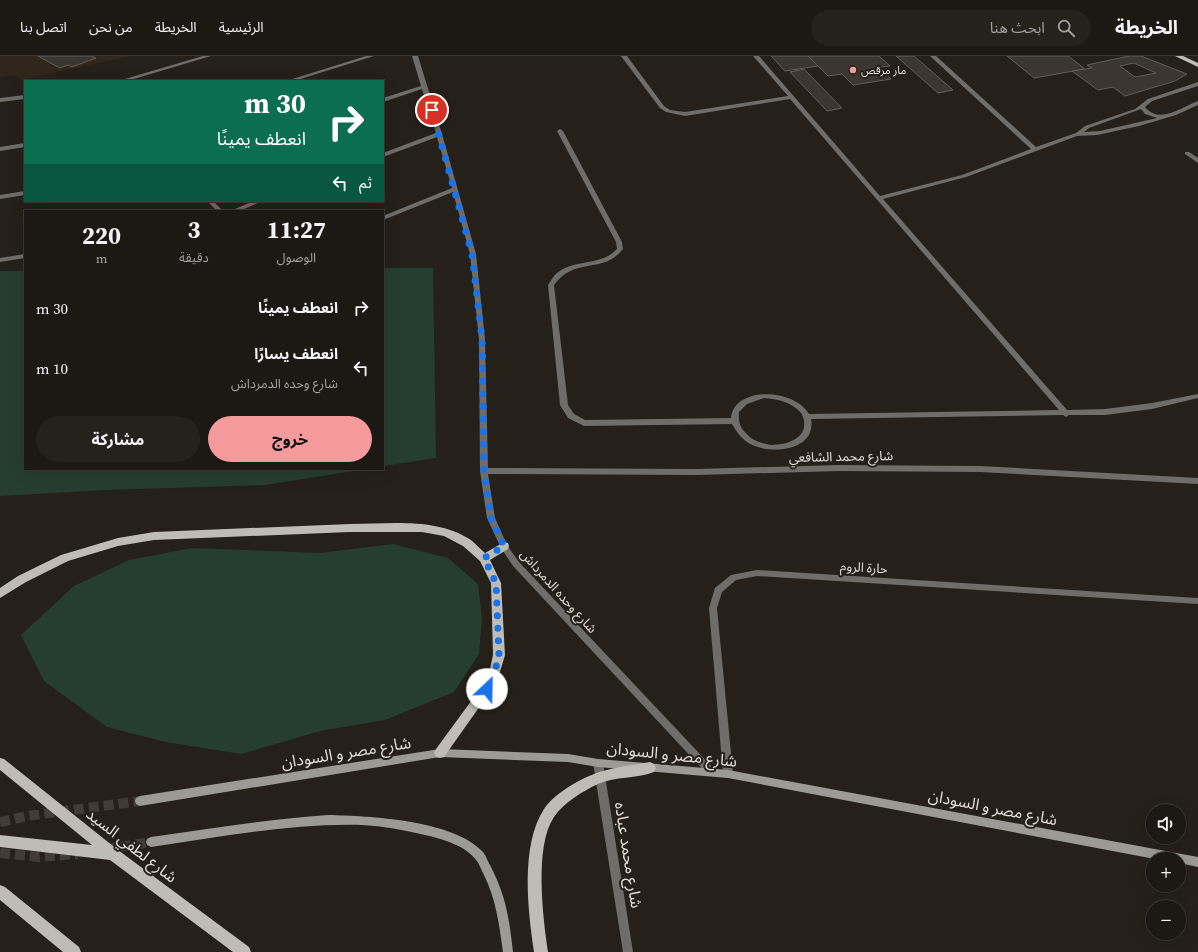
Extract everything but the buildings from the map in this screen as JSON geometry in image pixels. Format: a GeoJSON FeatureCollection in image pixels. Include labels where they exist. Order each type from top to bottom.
{"type":"FeatureCollection","features":[{"type":"Feature","properties":{"kind":"main road"},"geometry":{"type":"LineString","coordinates":[[1178,56],[1198,65]]}},
{"type":"Feature","properties":{"kind":"main road"},"geometry":{"type":"LineString","coordinates":[[0,594],[22,579],[65,558],[118,542],[168,535],[294,529],[422,528],[446,533],[467,543],[484,558],[496,583],[499,655],[493,679],[480,700],[440,753]]}},
{"type":"Feature","properties":{"kind":"main road"},"geometry":{"type":"LineString","coordinates":[[484,558],[504,546]]}},
{"type":"Feature","properties":{"kind":"main road","name":"شارع مصر و السودان"},"geometry":{"type":"LineString","coordinates":[[140,801],[440,753],[568,758],[598,763],[728,774],[1198,862]]}},
{"type":"Feature","properties":{"kind":"main road","name":"شارع لطفي السيد"},"geometry":{"type":"LineString","coordinates":[[0,763],[112,854],[244,952]]}},
{"type":"Feature","properties":{"kind":"main road"},"geometry":{"type":"LineString","coordinates":[[541,952],[536,921],[537,845],[548,813],[573,792],[600,777],[650,768]]}},
{"type":"Feature","properties":{"kind":"main road"},"geometry":{"type":"LineString","coordinates":[[151,842],[308,820],[366,821],[413,826],[452,838],[479,855],[492,877],[502,905],[508,952]]}},
{"type":"Feature","properties":{"kind":"main road"},"geometry":{"type":"LineString","coordinates":[[0,841],[112,854]]}},
{"type":"Feature","properties":{"kind":"main road"},"geometry":{"type":"LineString","coordinates":[[0,892],[74,952]]}},
{"type":"Feature","properties":{"kind":"street"},"geometry":{"type":"LineString","coordinates":[[124,80],[208,56]]}},
{"type":"Feature","properties":{"kind":"street"},"geometry":{"type":"LineString","coordinates":[[292,80],[371,56]]}},
{"type":"Feature","properties":{"kind":"street","name":"شارع وحده الدمرداش"},"geometry":{"type":"LineString","coordinates":[[415,56],[455,189],[472,254],[479,296],[482,339],[484,471],[491,518],[504,546],[516,564],[711,772]]}},
{"type":"Feature","properties":{"kind":"street"},"geometry":{"type":"LineString","coordinates":[[624,56],[662,107],[668,112],[685,114],[791,96]]}},
{"type":"Feature","properties":{"kind":"street"},"geometry":{"type":"LineString","coordinates":[[756,56],[1066,414]]}},
{"type":"Feature","properties":{"kind":"street"},"geometry":{"type":"LineString","coordinates":[[933,56],[1034,148]]}},
{"type":"Feature","properties":{"kind":"street"},"geometry":{"type":"LineString","coordinates":[[1078,134],[1087,127],[1134,112],[1150,100],[1198,84]]}},
{"type":"Feature","properties":{"kind":"street"},"geometry":{"type":"LineString","coordinates":[[384,100],[424,87]]}},
{"type":"Feature","properties":{"kind":"street"},"geometry":{"type":"LineString","coordinates":[[0,100],[24,97]]}},
{"type":"Feature","properties":{"kind":"street"},"geometry":{"type":"LineString","coordinates":[[879,198],[944,183],[977,172],[1034,148],[1078,134],[1097,134],[1165,118],[1198,103]]}},
{"type":"Feature","properties":{"kind":"street"},"geometry":{"type":"LineString","coordinates":[[1142,107],[1147,113],[1165,118]]}},
{"type":"Feature","properties":{"kind":"street"},"geometry":{"type":"LineString","coordinates":[[560,131],[619,242],[620,249],[616,256],[609,260],[565,269],[555,276],[551,285],[564,404],[571,416],[584,423],[734,421]]}},
{"type":"Feature","properties":{"kind":"street"},"geometry":{"type":"LineString","coordinates":[[384,155],[439,134]]}},
{"type":"Feature","properties":{"kind":"street"},"geometry":{"type":"LineString","coordinates":[[0,149],[24,145]]}},
{"type":"Feature","properties":{"kind":"street"},"geometry":{"type":"LineString","coordinates":[[1187,154],[1198,161]]}},
{"type":"Feature","properties":{"kind":"street"},"geometry":{"type":"LineString","coordinates":[[384,218],[455,189]]}},
{"type":"Feature","properties":{"kind":"street"},"geometry":{"type":"LineString","coordinates":[[0,197],[24,193]]}},
{"type":"Feature","properties":{"kind":"street"},"geometry":{"type":"LineString","coordinates":[[211,202],[219,210]]}},
{"type":"Feature","properties":{"kind":"street"},"geometry":{"type":"LineString","coordinates":[[236,210],[257,202]]}},
{"type":"Feature","properties":{"kind":"street"},"geometry":{"type":"LineString","coordinates":[[0,260],[24,256]]}},
{"type":"Feature","properties":{"kind":"street"},"geometry":{"type":"LineString","coordinates":[[764,396],[785,399],[802,410],[807,417],[807,432],[802,439],[784,447],[773,448],[751,442],[737,429],[734,421],[734,414],[738,407],[745,402],[764,396]]}},
{"type":"Feature","properties":{"kind":"street"},"geometry":{"type":"LineString","coordinates":[[807,417],[1066,414],[1105,412],[1152,406],[1198,396]]}},
{"type":"Feature","properties":{"kind":"street","name":"شارع محمد الشافعي"},"geometry":{"type":"LineString","coordinates":[[484,471],[697,472],[838,468],[925,468],[980,469],[1198,481]]}},
{"type":"Feature","properties":{"kind":"street","name":"حارة الروم"},"geometry":{"type":"LineString","coordinates":[[728,774],[713,608],[718,590],[734,577],[757,573],[1198,601]]}},
{"type":"Feature","properties":{"kind":"street","name":"شارع محمد عباده"},"geometry":{"type":"LineString","coordinates":[[598,763],[628,952]]}},
{"type":"Feature","properties":{"kind":"shaded area"},"geometry":{"type":"Polygon","coordinates":[[[0,56],[131,56],[21,80],[16,75],[0,77],[0,56]]]}},
{"type":"Feature","properties":{"kind":"green space"},"geometry":{"type":"Polygon","coordinates":[[[384,268],[433,268],[436,458],[384,466],[384,268]]]}},
{"type":"Feature","properties":{"kind":"green space"},"geometry":{"type":"Polygon","coordinates":[[[0,271],[24,271],[24,470],[361,470],[265,485],[105,490],[0,496],[0,271]]]}},
{"type":"Feature","properties":{"kind":"green space"},"geometry":{"type":"Polygon","coordinates":[[[393,544],[448,558],[478,584],[482,619],[479,654],[454,692],[385,720],[320,731],[241,754],[166,742],[107,727],[44,681],[21,635],[74,586],[129,560],[192,548],[320,553],[393,544]]]}},
{"type":"Feature","properties":{"kind":"tunnel"},"geometry":{"type":"LineString","coordinates":[[0,822],[27,816],[140,801]]}},
{"type":"Feature","properties":{"kind":"tunnel"},"geometry":{"type":"LineString","coordinates":[[106,849],[151,842]]}},
{"type":"Feature","properties":{"kind":"tunnel"},"geometry":{"type":"LineString","coordinates":[[0,853],[39,857],[78,854]]}},
{"type":"Feature","properties":{"kind":"place","name":"مار مرقص"},"geometry":{"type":"Point","coordinates":[853,70]}},
{"type":"Feature","properties":{"kind":"route"},"geometry":{"type":"LineString","coordinates":[[432,110],[472,254],[479,296],[482,339],[484,471],[491,518],[496,532],[504,546],[484,558],[496,583],[499,655],[493,679],[487,689]]}}]}
